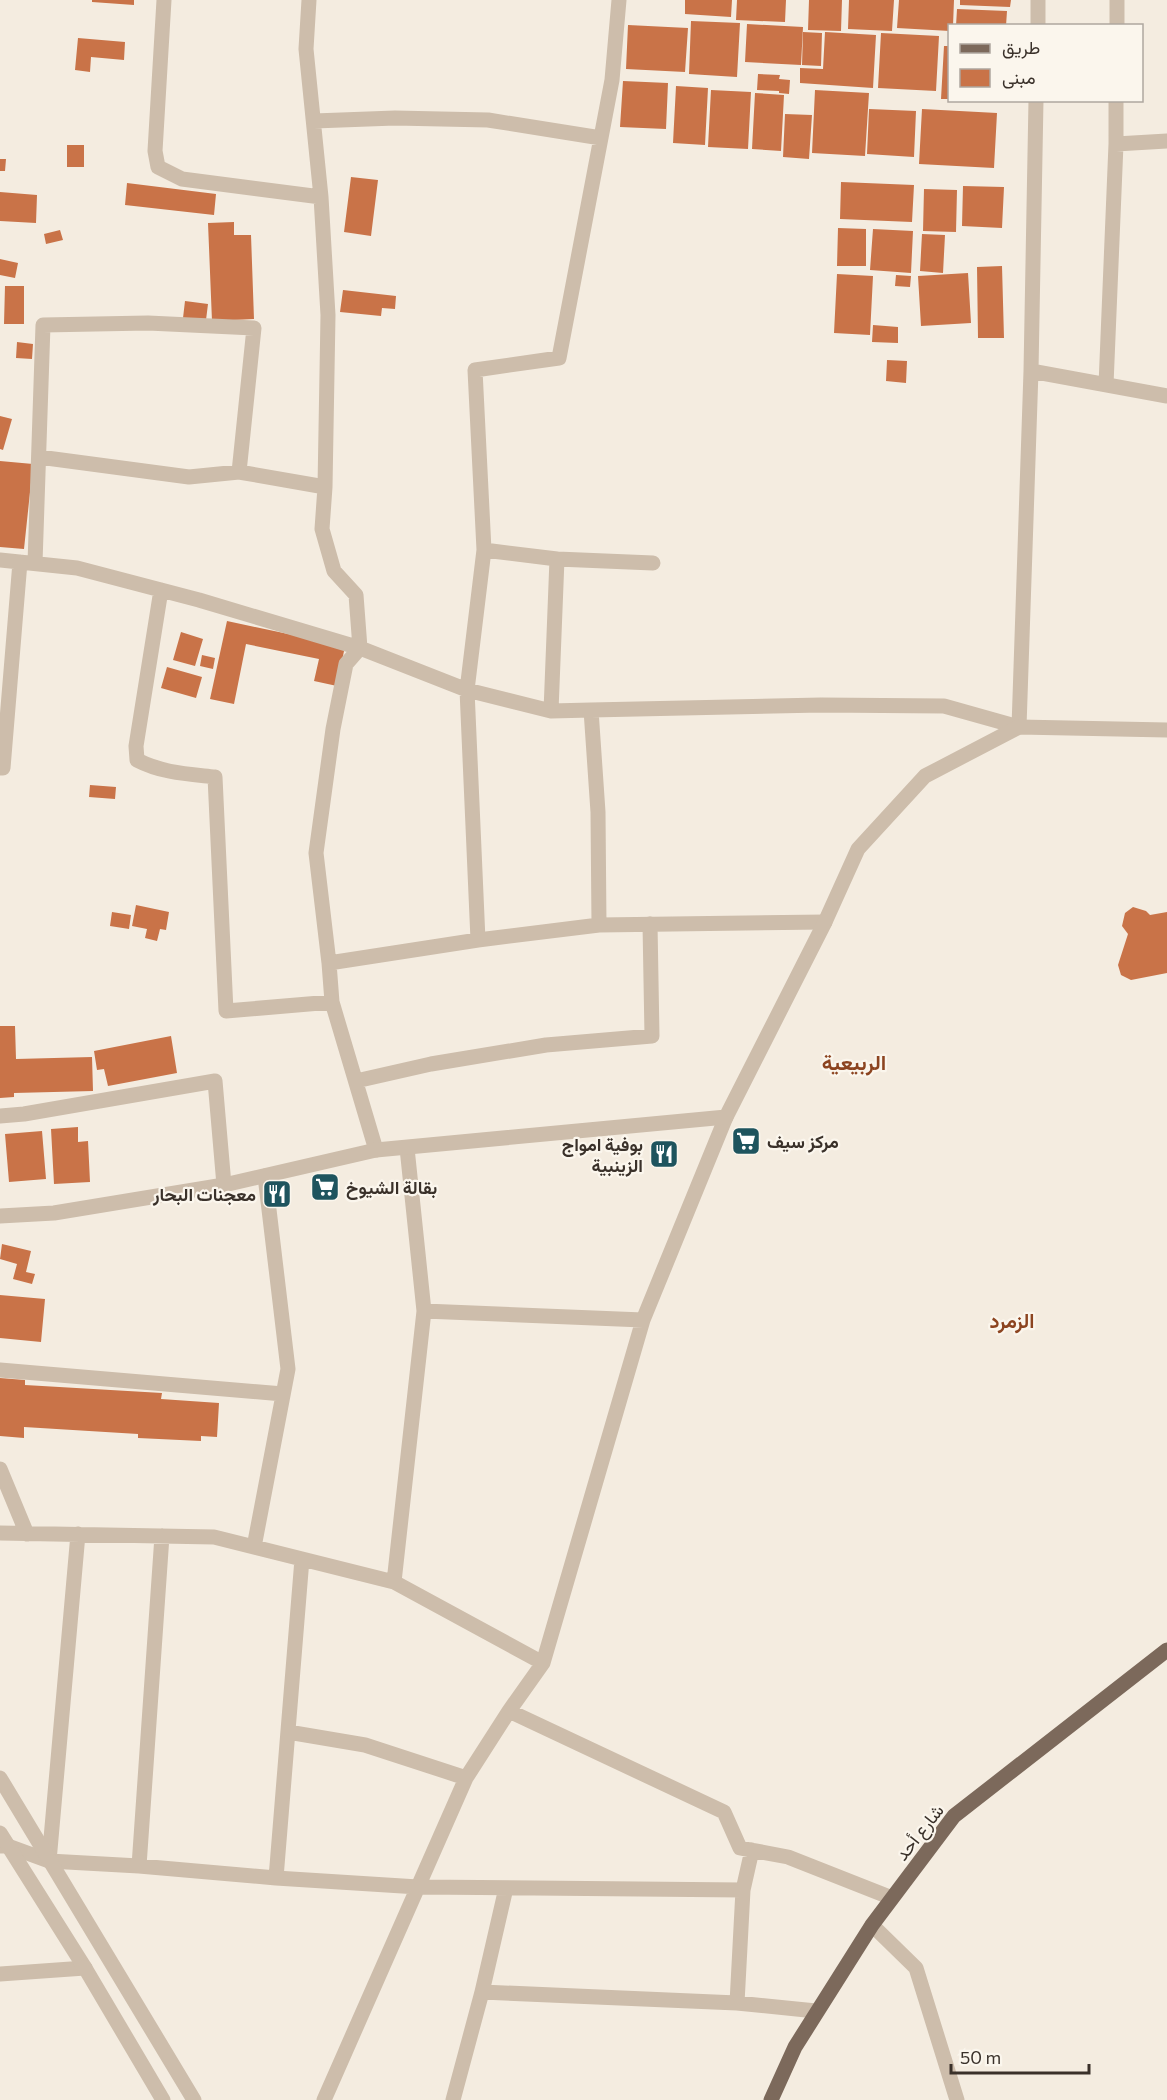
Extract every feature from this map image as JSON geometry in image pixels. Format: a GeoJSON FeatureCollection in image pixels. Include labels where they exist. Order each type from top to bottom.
{"type":"FeatureCollection","features":[{"type":"Feature","properties":{"kind":"main road","name":"شارع أحد"},"geometry":{"type":"LineString","coordinates":[[771,2100],[795,2047],[816,2011],[872,1925],[954,1816],[1167,1650]]}},
{"type":"Feature","properties":{"kind":"street"},"geometry":{"type":"LineString","coordinates":[[164,0],[155,150],[158,167],[182,179],[321,197]]}},
{"type":"Feature","properties":{"kind":"street"},"geometry":{"type":"LineString","coordinates":[[309,0],[306,49],[321,197],[328,315],[325,488],[322,529],[334,571],[356,595],[360,648],[346,664],[333,729],[316,853],[332,1002],[376,1150]]}},
{"type":"Feature","properties":{"kind":"street"},"geometry":{"type":"LineString","coordinates":[[478,940],[467,690],[484,550],[475,370],[559,358],[612,80],[619,0]]}},
{"type":"Feature","properties":{"kind":"street"},"geometry":{"type":"LineString","coordinates":[[1038,0],[1038,24]]}},
{"type":"Feature","properties":{"kind":"street"},"geometry":{"type":"LineString","coordinates":[[1117,0],[1117,24]]}},
{"type":"Feature","properties":{"kind":"street"},"geometry":{"type":"LineString","coordinates":[[1019,727],[1031,371],[1036,102]]}},
{"type":"Feature","properties":{"kind":"street"},"geometry":{"type":"LineString","coordinates":[[1106,385],[1116,102]]}},
{"type":"Feature","properties":{"kind":"street"},"geometry":{"type":"LineString","coordinates":[[314,121],[394,118],[488,120],[601,138]]}},
{"type":"Feature","properties":{"kind":"street"},"geometry":{"type":"LineString","coordinates":[[1116,144],[1167,141]]}},
{"type":"Feature","properties":{"kind":"street"},"geometry":{"type":"LineString","coordinates":[[0,768],[3,768],[39,457],[43,325],[147,323],[254,328],[238,472]]}},
{"type":"Feature","properties":{"kind":"street"},"geometry":{"type":"LineString","coordinates":[[1031,371],[1167,396]]}},
{"type":"Feature","properties":{"kind":"street"},"geometry":{"type":"LineString","coordinates":[[39,457],[189,477],[238,472],[325,488]]}},
{"type":"Feature","properties":{"kind":"street"},"geometry":{"type":"LineString","coordinates":[[484,550],[557,559],[653,563]]}},
{"type":"Feature","properties":{"kind":"street"},"geometry":{"type":"LineString","coordinates":[[551,711],[557,559]]}},
{"type":"Feature","properties":{"kind":"street"},"geometry":{"type":"LineString","coordinates":[[0,560],[77,568],[161,590],[360,648],[467,690],[551,711],[821,705],[944,706],[1019,727],[1167,730]]}},
{"type":"Feature","properties":{"kind":"street"},"geometry":{"type":"LineString","coordinates":[[161,590],[136,746],[137,760],[148,766],[170,772],[216,777],[226,1011],[332,1002]]}},
{"type":"Feature","properties":{"kind":"street"},"geometry":{"type":"LineString","coordinates":[[591,710],[598,812],[599,925]]}},
{"type":"Feature","properties":{"kind":"street"},"geometry":{"type":"LineString","coordinates":[[324,2100],[466,1778],[543,1663],[643,1320],[726,1117],[825,921],[858,849],[925,776],[1019,727]]}},
{"type":"Feature","properties":{"kind":"street"},"geometry":{"type":"LineString","coordinates":[[329,963],[478,940],[599,925],[825,921]]}},
{"type":"Feature","properties":{"kind":"street"},"geometry":{"type":"LineString","coordinates":[[356,1081],[431,1064],[546,1045],[652,1036],[650,924]]}},
{"type":"Feature","properties":{"kind":"street"},"geometry":{"type":"LineString","coordinates":[[0,1116],[24,1114],[215,1081],[224,1185]]}},
{"type":"Feature","properties":{"kind":"street"},"geometry":{"type":"LineString","coordinates":[[0,1216],[54,1213],[224,1185],[376,1150],[726,1117]]}},
{"type":"Feature","properties":{"kind":"street"},"geometry":{"type":"LineString","coordinates":[[394,1582],[424,1311],[407,1148]]}},
{"type":"Feature","properties":{"kind":"street"},"geometry":{"type":"LineString","coordinates":[[254,1547],[288,1369],[265,1176]]}},
{"type":"Feature","properties":{"kind":"street"},"geometry":{"type":"LineString","coordinates":[[424,1311],[643,1320]]}},
{"type":"Feature","properties":{"kind":"street"},"geometry":{"type":"LineString","coordinates":[[0,1370],[283,1394]]}},
{"type":"Feature","properties":{"kind":"street"},"geometry":{"type":"LineString","coordinates":[[0,1469],[27,1534]]}},
{"type":"Feature","properties":{"kind":"street"},"geometry":{"type":"LineString","coordinates":[[0,1533],[214,1537],[394,1582],[543,1663]]}},
{"type":"Feature","properties":{"kind":"street"},"geometry":{"type":"LineString","coordinates":[[49,1861],[78,1534]]}},
{"type":"Feature","properties":{"kind":"street"},"geometry":{"type":"LineString","coordinates":[[139,1866],[162,1536]]}},
{"type":"Feature","properties":{"kind":"street"},"geometry":{"type":"LineString","coordinates":[[276,1878],[302,1559]]}},
{"type":"Feature","properties":{"kind":"street"},"geometry":{"type":"LineString","coordinates":[[509,1711],[724,1812],[740,1848],[788,1857],[892,1898]]}},
{"type":"Feature","properties":{"kind":"street"},"geometry":{"type":"LineString","coordinates":[[288,1732],[365,1745],[466,1778]]}},
{"type":"Feature","properties":{"kind":"street"},"geometry":{"type":"LineString","coordinates":[[0,1778],[194,2100]]}},
{"type":"Feature","properties":{"kind":"street"},"geometry":{"type":"LineString","coordinates":[[3,1842],[49,1861],[276,1878],[418,1887],[743,1890]]}},
{"type":"Feature","properties":{"kind":"street"},"geometry":{"type":"LineString","coordinates":[[3,1842],[85,1968],[164,2100]]}},
{"type":"Feature","properties":{"kind":"street"},"geometry":{"type":"LineString","coordinates":[[737,2002],[743,1890],[752,1850]]}},
{"type":"Feature","properties":{"kind":"street"},"geometry":{"type":"LineString","coordinates":[[453,2100],[482,1992],[506,1888]]}},
{"type":"Feature","properties":{"kind":"street"},"geometry":{"type":"LineString","coordinates":[[872,1925],[916,1968],[957,2100]]}},
{"type":"Feature","properties":{"kind":"street"},"geometry":{"type":"LineString","coordinates":[[0,1974],[85,1968]]}},
{"type":"Feature","properties":{"kind":"street"},"geometry":{"type":"LineString","coordinates":[[482,1992],[737,2002],[816,2011]]}},
{"type":"Feature","properties":{"kind":"building"},"geometry":{"type":"Polygon","coordinates":[[[92,0],[134,0],[134,5],[92,2],[92,0]]]}},
{"type":"Feature","properties":{"kind":"building"},"geometry":{"type":"Polygon","coordinates":[[[685,0],[732,0],[731,17],[685,14],[685,0]]]}},
{"type":"Feature","properties":{"kind":"building"},"geometry":{"type":"Polygon","coordinates":[[[737,0],[786,0],[785,22],[736,20],[737,0]]]}},
{"type":"Feature","properties":{"kind":"building"},"geometry":{"type":"Polygon","coordinates":[[[809,0],[842,0],[841,31],[808,30],[809,0]]]}},
{"type":"Feature","properties":{"kind":"building"},"geometry":{"type":"Polygon","coordinates":[[[849,0],[894,0],[892,31],[848,29],[849,0]]]}},
{"type":"Feature","properties":{"kind":"building"},"geometry":{"type":"Polygon","coordinates":[[[899,0],[954,0],[953,24],[948,24],[948,31],[897,28],[899,0]]]}},
{"type":"Feature","properties":{"kind":"building"},"geometry":{"type":"Polygon","coordinates":[[[960,0],[1011,0],[1010,7],[960,5],[960,0]]]}},
{"type":"Feature","properties":{"kind":"building"},"geometry":{"type":"Polygon","coordinates":[[[957,9],[1007,11],[1006,24],[956,24],[957,9]]]}},
{"type":"Feature","properties":{"kind":"building"},"geometry":{"type":"Polygon","coordinates":[[[691,21],[740,23],[737,77],[689,74],[691,21]]]}},
{"type":"Feature","properties":{"kind":"building"},"geometry":{"type":"Polygon","coordinates":[[[747,24],[803,27],[801,65],[745,62],[747,24]]]}},
{"type":"Feature","properties":{"kind":"building"},"geometry":{"type":"Polygon","coordinates":[[[628,25],[688,28],[685,72],[626,69],[628,25]]]}},
{"type":"Feature","properties":{"kind":"building"},"geometry":{"type":"Polygon","coordinates":[[[803,32],[822,33],[821,66],[802,65],[803,32]]]}},
{"type":"Feature","properties":{"kind":"building"},"geometry":{"type":"Polygon","coordinates":[[[825,32],[876,35],[873,88],[800,83],[800,68],[823,69],[825,32]]]}},
{"type":"Feature","properties":{"kind":"building"},"geometry":{"type":"Polygon","coordinates":[[[881,33],[939,36],[936,91],[878,88],[881,33]]]}},
{"type":"Feature","properties":{"kind":"building"},"geometry":{"type":"Polygon","coordinates":[[[78,38],[125,42],[124,60],[91,57],[90,72],[75,70],[78,38]]]}},
{"type":"Feature","properties":{"kind":"building"},"geometry":{"type":"Polygon","coordinates":[[[944,46],[948,46],[948,99],[941,99],[944,46]]]}},
{"type":"Feature","properties":{"kind":"building"},"geometry":{"type":"Polygon","coordinates":[[[758,74],[780,75],[779,79],[790,80],[789,94],[757,90],[758,74]]]}},
{"type":"Feature","properties":{"kind":"building"},"geometry":{"type":"Polygon","coordinates":[[[623,81],[668,83],[666,129],[620,127],[623,81]]]}},
{"type":"Feature","properties":{"kind":"building"},"geometry":{"type":"Polygon","coordinates":[[[676,86],[708,88],[705,145],[673,143],[676,86]]]}},
{"type":"Feature","properties":{"kind":"building"},"geometry":{"type":"Polygon","coordinates":[[[711,90],[751,92],[748,149],[708,147],[711,90]]]}},
{"type":"Feature","properties":{"kind":"building"},"geometry":{"type":"Polygon","coordinates":[[[815,90],[869,93],[865,156],[812,153],[815,90]]]}},
{"type":"Feature","properties":{"kind":"building"},"geometry":{"type":"Polygon","coordinates":[[[755,93],[784,95],[781,151],[752,149],[755,93]]]}},
{"type":"Feature","properties":{"kind":"building"},"geometry":{"type":"Polygon","coordinates":[[[869,109],[916,111],[914,157],[867,154],[869,109]]]}},
{"type":"Feature","properties":{"kind":"building"},"geometry":{"type":"Polygon","coordinates":[[[922,109],[997,113],[994,168],[919,164],[922,109]]]}},
{"type":"Feature","properties":{"kind":"building"},"geometry":{"type":"Polygon","coordinates":[[[785,114],[812,115],[809,159],[783,157],[785,114]]]}},
{"type":"Feature","properties":{"kind":"building"},"geometry":{"type":"Polygon","coordinates":[[[67,145],[84,145],[84,167],[67,167],[67,145]]]}},
{"type":"Feature","properties":{"kind":"building"},"geometry":{"type":"Polygon","coordinates":[[[0,159],[6,159],[5,171],[0,171],[0,159]]]}},
{"type":"Feature","properties":{"kind":"building"},"geometry":{"type":"Polygon","coordinates":[[[351,177],[378,180],[371,236],[344,232],[351,177]]]}},
{"type":"Feature","properties":{"kind":"building"},"geometry":{"type":"Polygon","coordinates":[[[841,182],[914,185],[912,222],[840,219],[841,182]]]}},
{"type":"Feature","properties":{"kind":"building"},"geometry":{"type":"Polygon","coordinates":[[[127,183],[216,194],[214,215],[125,205],[127,183]]]}},
{"type":"Feature","properties":{"kind":"building"},"geometry":{"type":"Polygon","coordinates":[[[963,186],[1004,187],[1002,228],[962,226],[963,186]]]}},
{"type":"Feature","properties":{"kind":"building"},"geometry":{"type":"Polygon","coordinates":[[[924,189],[957,190],[956,232],[923,231],[924,189]]]}},
{"type":"Feature","properties":{"kind":"building"},"geometry":{"type":"Polygon","coordinates":[[[0,192],[37,195],[36,223],[0,221],[0,192]]]}},
{"type":"Feature","properties":{"kind":"building"},"geometry":{"type":"Polygon","coordinates":[[[234,222],[234,235],[251,235],[254,319],[212,321],[208,223],[234,222]]]}},
{"type":"Feature","properties":{"kind":"building"},"geometry":{"type":"Polygon","coordinates":[[[838,228],[866,229],[866,266],[837,266],[838,228]]]}},
{"type":"Feature","properties":{"kind":"building"},"geometry":{"type":"Polygon","coordinates":[[[873,229],[913,231],[911,273],[870,270],[873,229]]]}},
{"type":"Feature","properties":{"kind":"building"},"geometry":{"type":"Polygon","coordinates":[[[60,230],[63,240],[46,244],[44,234],[60,230]]]}},
{"type":"Feature","properties":{"kind":"building"},"geometry":{"type":"Polygon","coordinates":[[[922,234],[945,235],[943,273],[920,271],[922,234]]]}},
{"type":"Feature","properties":{"kind":"building"},"geometry":{"type":"Polygon","coordinates":[[[0,259],[18,263],[15,278],[0,275],[0,259]]]}},
{"type":"Feature","properties":{"kind":"building"},"geometry":{"type":"Polygon","coordinates":[[[1002,266],[1004,338],[978,338],[977,267],[1002,266]]]}},
{"type":"Feature","properties":{"kind":"building"},"geometry":{"type":"Polygon","coordinates":[[[968,273],[971,323],[921,326],[918,276],[968,273]]]}},
{"type":"Feature","properties":{"kind":"building"},"geometry":{"type":"Polygon","coordinates":[[[837,274],[873,276],[870,335],[834,333],[837,274]]]}},
{"type":"Feature","properties":{"kind":"building"},"geometry":{"type":"Polygon","coordinates":[[[896,275],[911,276],[910,287],[895,286],[896,275]]]}},
{"type":"Feature","properties":{"kind":"building"},"geometry":{"type":"Polygon","coordinates":[[[5,286],[24,286],[24,324],[4,324],[5,286]]]}},
{"type":"Feature","properties":{"kind":"building"},"geometry":{"type":"Polygon","coordinates":[[[343,290],[396,296],[395,309],[382,308],[381,316],[340,312],[343,290]]]}},
{"type":"Feature","properties":{"kind":"building"},"geometry":{"type":"Polygon","coordinates":[[[185,301],[208,304],[206,320],[183,318],[185,301]]]}},
{"type":"Feature","properties":{"kind":"building"},"geometry":{"type":"Polygon","coordinates":[[[873,325],[898,327],[898,343],[872,342],[873,325]]]}},
{"type":"Feature","properties":{"kind":"building"},"geometry":{"type":"Polygon","coordinates":[[[17,342],[33,344],[32,359],[16,358],[17,342]]]}},
{"type":"Feature","properties":{"kind":"building"},"geometry":{"type":"Polygon","coordinates":[[[887,360],[907,361],[906,383],[886,381],[887,360]]]}},
{"type":"Feature","properties":{"kind":"building"},"geometry":{"type":"Polygon","coordinates":[[[0,416],[12,419],[3,450],[0,449],[0,416]]]}},
{"type":"Feature","properties":{"kind":"building"},"geometry":{"type":"Polygon","coordinates":[[[0,461],[33,464],[24,549],[0,547],[0,461]]]}},
{"type":"Feature","properties":{"kind":"building"},"geometry":{"type":"Polygon","coordinates":[[[227,621],[345,646],[337,686],[314,681],[319,659],[246,644],[234,704],[210,699],[227,621]]]}},
{"type":"Feature","properties":{"kind":"building"},"geometry":{"type":"Polygon","coordinates":[[[181,632],[203,639],[195,666],[173,660],[181,632]]]}},
{"type":"Feature","properties":{"kind":"building"},"geometry":{"type":"Polygon","coordinates":[[[202,655],[215,658],[213,669],[200,666],[202,655]]]}},
{"type":"Feature","properties":{"kind":"building"},"geometry":{"type":"Polygon","coordinates":[[[167,667],[202,677],[196,698],[161,688],[167,667]]]}},
{"type":"Feature","properties":{"kind":"building"},"geometry":{"type":"Polygon","coordinates":[[[90,785],[116,787],[115,799],[89,797],[90,785]]]}},
{"type":"Feature","properties":{"kind":"building"},"geometry":{"type":"Polygon","coordinates":[[[136,905],[169,912],[166,930],[160,929],[157,941],[145,938],[147,929],[132,926],[136,905]]]}},
{"type":"Feature","properties":{"kind":"building"},"geometry":{"type":"Polygon","coordinates":[[[1133,907],[1146,911],[1150,915],[1167,912],[1167,973],[1131,980],[1121,975],[1118,965],[1128,934],[1122,926],[1125,913],[1133,907]]]}},
{"type":"Feature","properties":{"kind":"building"},"geometry":{"type":"Polygon","coordinates":[[[112,912],[131,915],[129,929],[110,926],[112,912]]]}},
{"type":"Feature","properties":{"kind":"building"},"geometry":{"type":"Polygon","coordinates":[[[0,1026],[15,1026],[16,1059],[92,1057],[93,1091],[14,1093],[14,1097],[0,1098],[0,1026]]]}},
{"type":"Feature","properties":{"kind":"building"},"geometry":{"type":"Polygon","coordinates":[[[171,1036],[177,1073],[108,1086],[104,1069],[97,1070],[94,1051],[171,1036]]]}},
{"type":"Feature","properties":{"kind":"building"},"geometry":{"type":"Polygon","coordinates":[[[78,1127],[78,1142],[88,1141],[90,1182],[54,1184],[51,1129],[78,1127]]]}},
{"type":"Feature","properties":{"kind":"building"},"geometry":{"type":"Polygon","coordinates":[[[42,1131],[46,1179],[9,1182],[5,1134],[42,1131]]]}},
{"type":"Feature","properties":{"kind":"building"},"geometry":{"type":"Polygon","coordinates":[[[2,1244],[31,1251],[26,1272],[35,1274],[32,1284],[13,1279],[17,1264],[0,1259],[2,1244]]]}},
{"type":"Feature","properties":{"kind":"building"},"geometry":{"type":"Polygon","coordinates":[[[0,1295],[45,1299],[41,1342],[0,1338],[0,1295]]]}},
{"type":"Feature","properties":{"kind":"building"},"geometry":{"type":"Polygon","coordinates":[[[0,1378],[25,1380],[25,1385],[162,1393],[161,1399],[219,1403],[217,1437],[201,1436],[201,1441],[138,1438],[138,1434],[24,1427],[24,1438],[0,1436],[0,1378]]]}},
{"type":"Feature","properties":{"kind":"place","name":"مركز سيف"},"geometry":{"type":"Point","coordinates":[746,1141]}},
{"type":"Feature","properties":{"kind":"place","name":"بوفية امواج الزينبية"},"geometry":{"type":"Point","coordinates":[664,1154]}},
{"type":"Feature","properties":{"kind":"place","name":"بقالة الشيوخ"},"geometry":{"type":"Point","coordinates":[325,1187]}},
{"type":"Feature","properties":{"kind":"place","name":"معجنات البحار"},"geometry":{"type":"Point","coordinates":[277,1194]}},
{"type":"Feature","properties":{"kind":"district","name":"الربيعية"},"geometry":{"type":"Point","coordinates":[854,1061]}},
{"type":"Feature","properties":{"kind":"district","name":"الزمرد"},"geometry":{"type":"Point","coordinates":[1012,1320]}}]}
